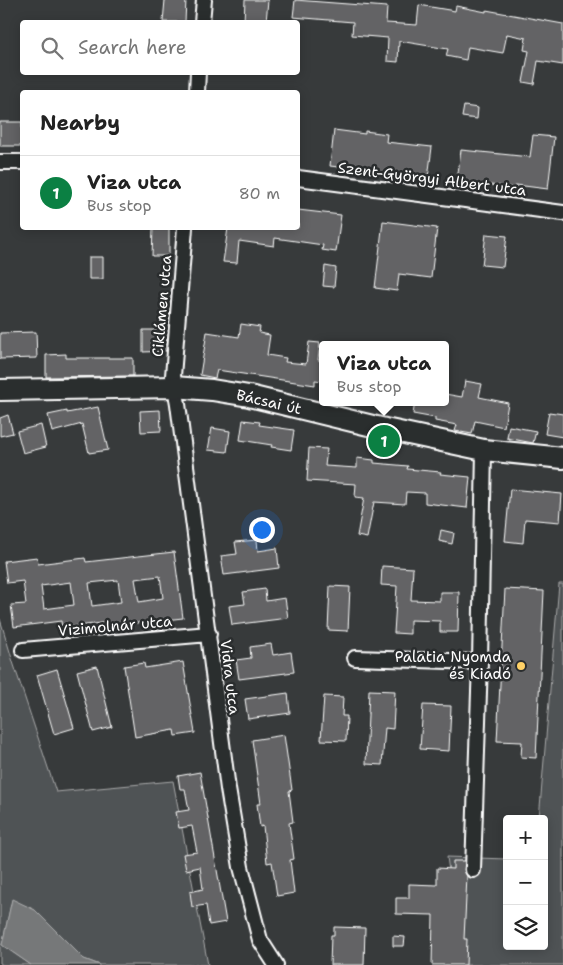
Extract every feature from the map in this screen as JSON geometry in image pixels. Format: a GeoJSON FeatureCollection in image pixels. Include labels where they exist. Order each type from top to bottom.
{"type":"FeatureCollection","features":[{"type":"Feature","properties":{"kind":"main road","name":"Bácsai út"},"geometry":{"type":"LineString","coordinates":[[0,390],[174,387],[212,390],[249,396],[385,429],[484,450],[563,458]]}},
{"type":"Feature","properties":{"kind":"street"},"geometry":{"type":"LineString","coordinates":[[202,20],[204,0]]}},
{"type":"Feature","properties":{"kind":"street"},"geometry":{"type":"LineString","coordinates":[[196,90],[198,75]]}},
{"type":"Feature","properties":{"kind":"street"},"geometry":{"type":"LineString","coordinates":[[0,162],[20,162]]}},
{"type":"Feature","properties":{"kind":"street","name":"Szent-Györgyi Albert utca"},"geometry":{"type":"LineString","coordinates":[[300,178],[563,213]]}},
{"type":"Feature","properties":{"kind":"street","name":"Ciklámen utca"},"geometry":{"type":"LineString","coordinates":[[174,387],[173,376],[185,230]]}},
{"type":"Feature","properties":{"kind":"street","name":"Vidra utca"},"geometry":{"type":"LineString","coordinates":[[174,387],[209,634],[228,789],[241,868],[260,940],[276,965]]}},
{"type":"Feature","properties":{"kind":"street"},"geometry":{"type":"LineString","coordinates":[[473,870],[480,662],[484,450]]}},
{"type":"Feature","properties":{"kind":"street","name":"Vizimolnár utca"},"geometry":{"type":"LineString","coordinates":[[24,650],[209,634]]}},
{"type":"Feature","properties":{"kind":"street"},"geometry":{"type":"LineString","coordinates":[[355,658],[480,662]]}},
{"type":"Feature","properties":{"kind":"shaded area"},"geometry":{"type":"Polygon","coordinates":[[[559,584],[563,584],[563,965],[462,965],[447,857],[503,859],[503,950],[548,950],[548,815],[539,815],[559,584]]]}},
{"type":"Feature","properties":{"kind":"shaded area"},"geometry":{"type":"Polygon","coordinates":[[[0,619],[56,792],[173,781],[208,965],[100,965],[84,959],[35,910],[12,900],[2,945],[31,965],[3,965],[0,963],[0,619]]]}},
{"type":"Feature","properties":{"kind":"shaded area"},"geometry":{"type":"Polygon","coordinates":[[[12,899],[35,910],[84,959],[100,965],[31,965],[2,945],[12,899]]]}},
{"type":"Feature","properties":{"kind":"building"},"geometry":{"type":"Polygon","coordinates":[[[165,0],[186,0],[185,20],[163,20],[165,0]]]}},
{"type":"Feature","properties":{"kind":"building"},"geometry":{"type":"Polygon","coordinates":[[[245,0],[268,0],[266,20],[244,20],[245,0]]]}},
{"type":"Feature","properties":{"kind":"building"},"geometry":{"type":"Polygon","coordinates":[[[295,0],[387,7],[386,23],[417,25],[419,5],[455,11],[456,6],[563,24],[563,65],[538,61],[534,84],[523,82],[529,51],[524,50],[526,38],[507,34],[503,53],[468,47],[466,60],[446,56],[448,49],[399,41],[398,62],[387,61],[388,38],[352,35],[353,22],[293,17],[295,0]]]}},
{"type":"Feature","properties":{"kind":"building"},"geometry":{"type":"Polygon","coordinates":[[[464,106],[478,108],[477,119],[462,117],[464,106]]]}},
{"type":"Feature","properties":{"kind":"building"},"geometry":{"type":"Polygon","coordinates":[[[0,122],[20,122],[20,146],[0,146],[0,122]]]}},
{"type":"Feature","properties":{"kind":"building"},"geometry":{"type":"Polygon","coordinates":[[[334,130],[365,134],[365,131],[387,134],[386,142],[432,147],[428,178],[330,166],[334,130]]]}},
{"type":"Feature","properties":{"kind":"building"},"geometry":{"type":"Polygon","coordinates":[[[533,135],[554,137],[548,189],[516,185],[516,188],[457,181],[461,150],[530,157],[533,135]]]}},
{"type":"Feature","properties":{"kind":"building"},"geometry":{"type":"Polygon","coordinates":[[[300,210],[341,215],[336,252],[322,250],[323,245],[275,238],[274,246],[239,241],[237,263],[223,262],[228,230],[300,230],[300,210]]]}},
{"type":"Feature","properties":{"kind":"building"},"geometry":{"type":"Polygon","coordinates":[[[383,221],[437,228],[431,278],[399,274],[397,291],[375,288],[383,221]]]}},
{"type":"Feature","properties":{"kind":"building"},"geometry":{"type":"Polygon","coordinates":[[[153,230],[169,230],[169,256],[152,256],[153,230]]]}},
{"type":"Feature","properties":{"kind":"building"},"geometry":{"type":"Polygon","coordinates":[[[486,234],[507,236],[503,267],[482,265],[486,234]]]}},
{"type":"Feature","properties":{"kind":"building"},"geometry":{"type":"Polygon","coordinates":[[[89,257],[103,257],[103,279],[89,279],[89,257]]]}},
{"type":"Feature","properties":{"kind":"building"},"geometry":{"type":"Polygon","coordinates":[[[325,266],[336,268],[334,287],[323,286],[325,266]]]}},
{"type":"Feature","properties":{"kind":"building"},"geometry":{"type":"Polygon","coordinates":[[[241,324],[260,327],[259,333],[270,335],[267,355],[286,358],[285,362],[306,364],[309,342],[319,343],[319,380],[315,380],[315,385],[217,370],[215,378],[200,375],[207,332],[239,337],[241,324]]]}},
{"type":"Feature","properties":{"kind":"building"},"geometry":{"type":"Polygon","coordinates":[[[143,330],[166,330],[166,351],[143,352],[143,330]]]}},
{"type":"Feature","properties":{"kind":"building"},"geometry":{"type":"Polygon","coordinates":[[[36,332],[37,358],[0,359],[0,333],[36,332]]]}},
{"type":"Feature","properties":{"kind":"building"},"geometry":{"type":"Polygon","coordinates":[[[66,354],[66,358],[133,358],[133,376],[46,377],[46,355],[66,354]]]}},
{"type":"Feature","properties":{"kind":"building"},"geometry":{"type":"Polygon","coordinates":[[[465,381],[482,384],[479,397],[508,403],[504,427],[475,421],[472,434],[455,431],[457,425],[413,414],[414,406],[449,406],[449,395],[462,397],[465,381]]]}},
{"type":"Feature","properties":{"kind":"building"},"geometry":{"type":"Polygon","coordinates":[[[98,407],[108,450],[89,453],[82,424],[52,432],[48,415],[98,407]]]}},
{"type":"Feature","properties":{"kind":"building"},"geometry":{"type":"Polygon","coordinates":[[[160,410],[161,431],[141,432],[140,411],[160,410]]]}},
{"type":"Feature","properties":{"kind":"building"},"geometry":{"type":"Polygon","coordinates":[[[549,412],[563,414],[563,437],[545,434],[549,412]]]}},
{"type":"Feature","properties":{"kind":"building"},"geometry":{"type":"Polygon","coordinates":[[[8,415],[13,433],[0,436],[0,418],[8,415]]]}},
{"type":"Feature","properties":{"kind":"building"},"geometry":{"type":"Polygon","coordinates":[[[243,420],[260,422],[259,425],[294,430],[291,450],[240,440],[243,420]]]}},
{"type":"Feature","properties":{"kind":"building"},"geometry":{"type":"Polygon","coordinates":[[[41,425],[46,447],[23,453],[17,431],[41,425]]]}},
{"type":"Feature","properties":{"kind":"building"},"geometry":{"type":"Polygon","coordinates":[[[509,426],[536,431],[533,443],[507,438],[509,426]]]}},
{"type":"Feature","properties":{"kind":"building"},"geometry":{"type":"Polygon","coordinates":[[[212,428],[230,431],[227,452],[208,450],[212,428]]]}},
{"type":"Feature","properties":{"kind":"building"},"geometry":{"type":"Polygon","coordinates":[[[309,448],[327,449],[325,466],[357,468],[357,458],[374,460],[374,463],[408,466],[407,469],[470,477],[467,508],[425,503],[425,493],[406,492],[405,504],[374,502],[367,538],[357,536],[364,498],[355,497],[356,484],[307,481],[309,448]]]}},
{"type":"Feature","properties":{"kind":"building"},"geometry":{"type":"Polygon","coordinates":[[[510,489],[562,494],[560,522],[525,519],[523,543],[505,541],[510,489]]]}},
{"type":"Feature","properties":{"kind":"building"},"geometry":{"type":"Polygon","coordinates":[[[441,530],[454,533],[452,544],[439,541],[441,530]]]}},
{"type":"Feature","properties":{"kind":"building"},"geometry":{"type":"Polygon","coordinates":[[[257,540],[258,551],[277,548],[279,568],[224,575],[221,556],[237,554],[235,542],[257,540]]]}},
{"type":"Feature","properties":{"kind":"building"},"geometry":{"type":"Polygon","coordinates":[[[174,552],[183,618],[109,626],[109,622],[62,628],[61,621],[14,627],[11,605],[26,604],[23,581],[7,583],[4,561],[37,557],[38,564],[85,558],[86,562],[174,552]],[[160,576],[135,579],[139,602],[163,598],[160,576]],[[118,580],[89,583],[92,606],[121,602],[118,580]],[[71,582],[41,586],[44,609],[74,605],[71,582]]]}},
{"type":"Feature","properties":{"kind":"building"},"geometry":{"type":"Polygon","coordinates":[[[382,566],[413,568],[411,600],[440,601],[440,592],[459,592],[458,632],[440,632],[440,621],[410,620],[410,634],[394,633],[397,586],[381,585],[382,566]]]}},
{"type":"Feature","properties":{"kind":"building"},"geometry":{"type":"Polygon","coordinates":[[[330,586],[350,587],[348,631],[328,630],[330,586]]]}},
{"type":"Feature","properties":{"kind":"building"},"geometry":{"type":"Polygon","coordinates":[[[265,589],[266,601],[285,598],[288,618],[232,625],[229,606],[245,604],[243,592],[265,589]]]}},
{"type":"Feature","properties":{"kind":"building","name":"Palatia Nyomda és Kiadó"},"geometry":{"type":"Polygon","coordinates":[[[505,589],[544,591],[536,758],[521,757],[522,742],[497,741],[505,589]]]}},
{"type":"Feature","properties":{"kind":"building"},"geometry":{"type":"Polygon","coordinates":[[[271,644],[273,655],[291,652],[294,672],[239,679],[236,660],[251,658],[250,647],[271,644]]]}},
{"type":"Feature","properties":{"kind":"building"},"geometry":{"type":"Polygon","coordinates":[[[183,662],[195,733],[175,736],[174,730],[135,737],[124,666],[144,663],[145,668],[183,662]]]}},
{"type":"Feature","properties":{"kind":"building"},"geometry":{"type":"Polygon","coordinates":[[[97,666],[112,727],[93,732],[77,671],[97,666]]]}},
{"type":"Feature","properties":{"kind":"building"},"geometry":{"type":"Polygon","coordinates":[[[57,669],[74,728],[54,734],[37,675],[57,669]]]}},
{"type":"Feature","properties":{"kind":"building"},"geometry":{"type":"Polygon","coordinates":[[[369,690],[395,691],[393,729],[385,728],[382,765],[366,764],[369,690]]]}},
{"type":"Feature","properties":{"kind":"building"},"geometry":{"type":"Polygon","coordinates":[[[288,693],[290,713],[248,719],[245,699],[288,693]]]}},
{"type":"Feature","properties":{"kind":"building"},"geometry":{"type":"Polygon","coordinates":[[[324,696],[343,697],[342,716],[347,716],[346,741],[321,740],[324,696]]]}},
{"type":"Feature","properties":{"kind":"building"},"geometry":{"type":"Polygon","coordinates":[[[423,705],[451,706],[449,751],[420,749],[423,705]]]}},
{"type":"Feature","properties":{"kind":"building"},"geometry":{"type":"Polygon","coordinates":[[[284,735],[292,790],[289,791],[293,822],[289,823],[294,859],[290,860],[294,893],[277,896],[272,862],[267,863],[263,826],[260,827],[257,804],[261,804],[252,740],[284,735]]]}},
{"type":"Feature","properties":{"kind":"building"},"geometry":{"type":"Polygon","coordinates":[[[200,772],[226,922],[209,925],[206,905],[192,907],[190,892],[203,889],[200,867],[186,870],[183,854],[197,852],[192,826],[179,828],[176,812],[189,810],[185,789],[180,789],[178,776],[200,772]]]}},
{"type":"Feature","properties":{"kind":"building"},"geometry":{"type":"Polygon","coordinates":[[[453,861],[465,861],[464,870],[467,876],[464,939],[467,939],[466,965],[432,965],[433,915],[396,914],[396,898],[409,898],[409,884],[437,885],[437,868],[453,869],[453,861]]]}},
{"type":"Feature","properties":{"kind":"building"},"geometry":{"type":"Polygon","coordinates":[[[334,927],[365,928],[364,965],[330,965],[331,935],[334,935],[334,927]]]}},
{"type":"Feature","properties":{"kind":"building"},"geometry":{"type":"Polygon","coordinates":[[[393,936],[405,937],[404,946],[393,946],[393,936]]]}},
{"type":"Feature","properties":{"kind":"place","name":"Viza utca"},"geometry":{"type":"Point","coordinates":[384,441]}},
{"type":"Feature","properties":{"kind":"place","name":"Palatia Nyomda és Kiadó"},"geometry":{"type":"Point","coordinates":[521,666]}}]}
